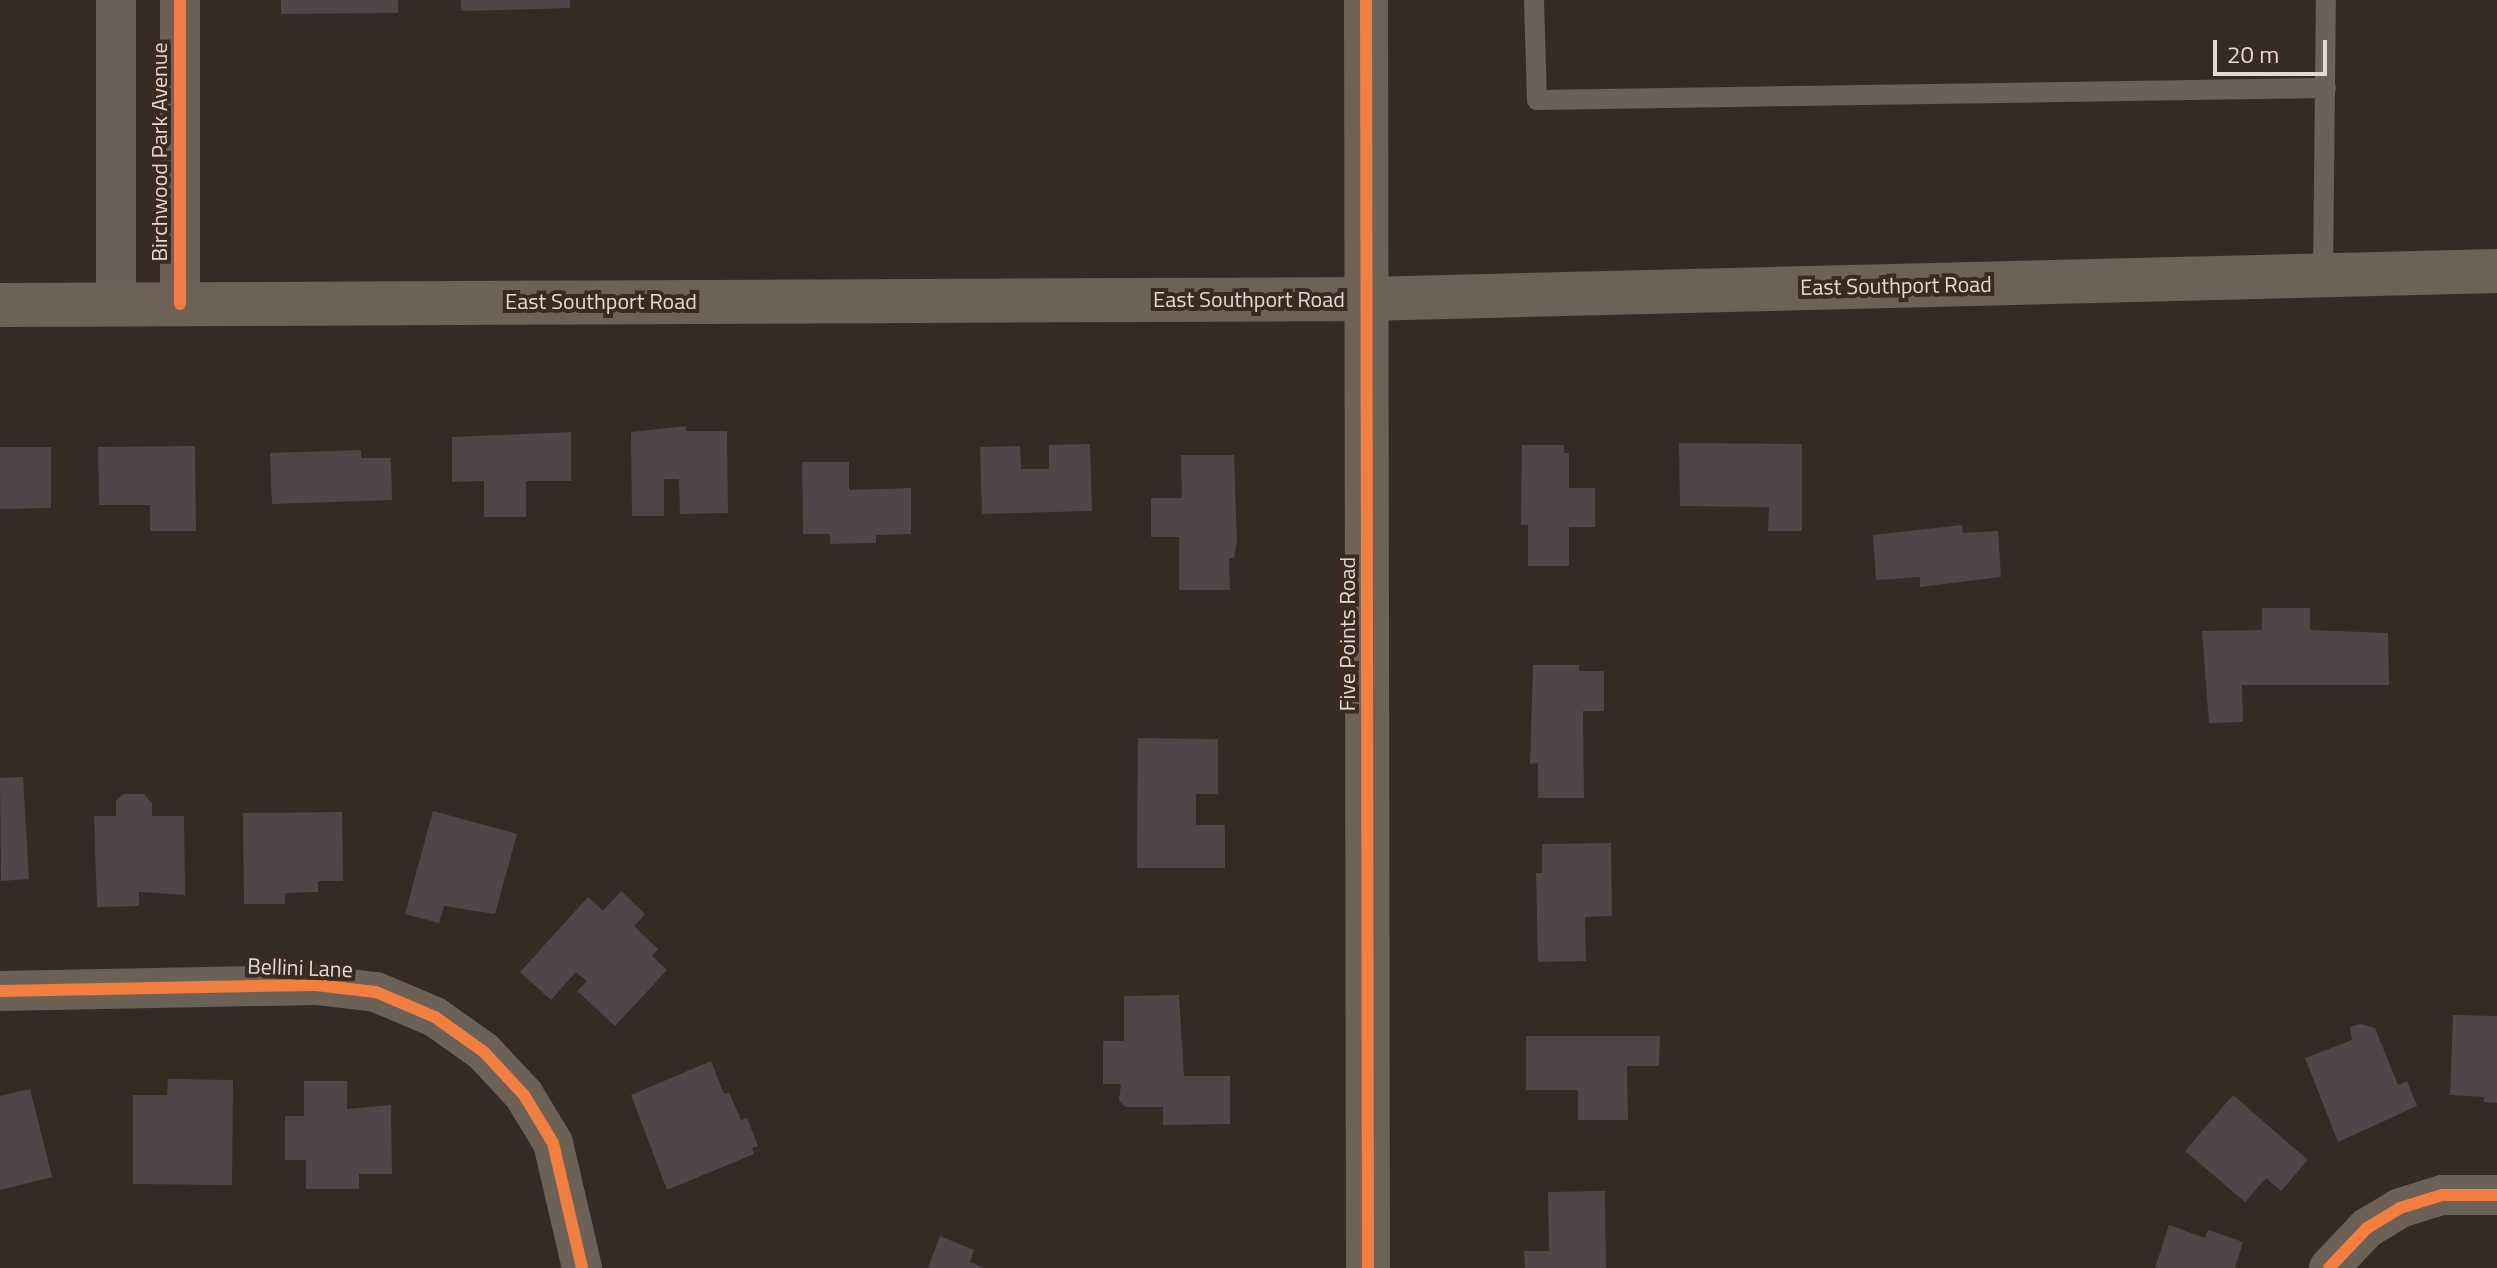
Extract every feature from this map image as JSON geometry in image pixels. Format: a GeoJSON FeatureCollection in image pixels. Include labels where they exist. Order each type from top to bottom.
{"type":"FeatureCollection","features":[{"type":"Feature","properties":{"kind":"main road","name":"Five Points Road"},"geometry":{"type":"LineString","coordinates":[[1366,0],[1368,1268]]}},
{"type":"Feature","properties":{"kind":"main road","name":"East Southport Road"},"geometry":{"type":"LineString","coordinates":[[0,305],[1367,299],[2497,271]]}},
{"type":"Feature","properties":{"kind":"street","name":"Birchwood Park Avenue"},"geometry":{"type":"LineString","coordinates":[[116,0],[116,304]]}},
{"type":"Feature","properties":{"kind":"street","name":"Birchwood Park Avenue"},"geometry":{"type":"LineString","coordinates":[[180,0],[180,304]]}},
{"type":"Feature","properties":{"kind":"street","name":"Bellini Lane"},"geometry":{"type":"LineString","coordinates":[[0,991],[316,985],[376,992],[435,1017],[484,1052],[524,1095],[553,1143],[582,1268]]}},
{"type":"Feature","properties":{"kind":"street"},"geometry":{"type":"LineString","coordinates":[[2329,1268],[2367,1228],[2400,1208],[2442,1195],[2497,1195]]}},
{"type":"Feature","properties":{"kind":"lane"},"geometry":{"type":"LineString","coordinates":[[1534,0],[1537,100],[2326,88]]}},
{"type":"Feature","properties":{"kind":"lane"},"geometry":{"type":"LineString","coordinates":[[2323,275],[2326,0]]}},
{"type":"Feature","properties":{"kind":"building"},"geometry":{"type":"Polygon","coordinates":[[[281,0],[398,0],[398,13],[281,14],[281,0]]]}},
{"type":"Feature","properties":{"kind":"building"},"geometry":{"type":"Polygon","coordinates":[[[461,0],[570,0],[570,8],[461,11],[461,0]]]}},
{"type":"Feature","properties":{"kind":"building"},"geometry":{"type":"Polygon","coordinates":[[[686,426],[686,431],[727,431],[728,513],[680,514],[679,479],[664,479],[664,516],[632,516],[631,432],[686,426]]]}},
{"type":"Feature","properties":{"kind":"building"},"geometry":{"type":"Polygon","coordinates":[[[571,432],[571,481],[526,481],[526,517],[484,517],[484,481],[452,482],[452,437],[571,432]]]}},
{"type":"Feature","properties":{"kind":"building"},"geometry":{"type":"Polygon","coordinates":[[[1679,443],[1802,444],[1802,531],[1768,531],[1769,507],[1680,506],[1679,443]]]}},
{"type":"Feature","properties":{"kind":"building"},"geometry":{"type":"Polygon","coordinates":[[[1090,444],[1092,511],[982,514],[980,447],[1020,446],[1021,469],[1049,469],[1049,445],[1090,444]]]}},
{"type":"Feature","properties":{"kind":"building"},"geometry":{"type":"Polygon","coordinates":[[[1522,445],[1564,445],[1564,453],[1569,453],[1569,488],[1595,488],[1595,527],[1569,527],[1569,566],[1528,566],[1528,525],[1521,525],[1522,445]]]}},
{"type":"Feature","properties":{"kind":"building"},"geometry":{"type":"Polygon","coordinates":[[[195,446],[196,531],[150,531],[150,505],[99,505],[98,447],[195,446]]]}},
{"type":"Feature","properties":{"kind":"building"},"geometry":{"type":"Polygon","coordinates":[[[0,447],[51,447],[51,508],[0,509],[0,447]]]}},
{"type":"Feature","properties":{"kind":"building"},"geometry":{"type":"Polygon","coordinates":[[[361,450],[361,458],[391,458],[392,500],[272,504],[270,453],[361,450]]]}},
{"type":"Feature","properties":{"kind":"building"},"geometry":{"type":"Polygon","coordinates":[[[1181,455],[1234,455],[1237,541],[1234,558],[1229,558],[1230,590],[1179,590],[1179,537],[1151,537],[1151,498],[1182,498],[1181,455]]]}},
{"type":"Feature","properties":{"kind":"building"},"geometry":{"type":"Polygon","coordinates":[[[802,462],[849,462],[849,490],[911,488],[911,534],[876,535],[876,543],[830,544],[830,534],[803,534],[802,462]]]}},
{"type":"Feature","properties":{"kind":"building"},"geometry":{"type":"Polygon","coordinates":[[[1962,525],[1963,533],[1998,531],[2001,577],[1920,587],[1920,577],[1876,580],[1873,535],[1962,525]]]}},
{"type":"Feature","properties":{"kind":"building"},"geometry":{"type":"Polygon","coordinates":[[[2262,608],[2310,608],[2310,630],[2388,633],[2389,685],[2242,685],[2243,722],[2209,723],[2202,631],[2262,630],[2262,608]]]}},
{"type":"Feature","properties":{"kind":"building"},"geometry":{"type":"Polygon","coordinates":[[[1533,665],[1579,665],[1579,671],[1604,671],[1604,711],[1583,711],[1584,798],[1538,798],[1538,763],[1530,764],[1533,665]]]}},
{"type":"Feature","properties":{"kind":"building"},"geometry":{"type":"Polygon","coordinates":[[[1138,738],[1218,739],[1218,794],[1196,794],[1196,825],[1225,825],[1225,868],[1137,868],[1138,738]]]}},
{"type":"Feature","properties":{"kind":"building"},"geometry":{"type":"Polygon","coordinates":[[[23,777],[29,879],[1,881],[0,778],[23,777]]]}},
{"type":"Feature","properties":{"kind":"building"},"geometry":{"type":"Polygon","coordinates":[[[123,794],[144,794],[152,803],[152,816],[184,816],[185,895],[139,892],[139,906],[97,907],[94,816],[116,816],[116,801],[123,794]]]}},
{"type":"Feature","properties":{"kind":"building"},"geometry":{"type":"Polygon","coordinates":[[[433,811],[517,834],[495,914],[444,906],[439,923],[405,914],[433,811]]]}},
{"type":"Feature","properties":{"kind":"building"},"geometry":{"type":"Polygon","coordinates":[[[342,812],[343,881],[318,881],[318,892],[285,893],[285,904],[244,904],[243,813],[342,812]]]}},
{"type":"Feature","properties":{"kind":"building"},"geometry":{"type":"Polygon","coordinates":[[[1611,843],[1612,916],[1585,917],[1586,961],[1538,962],[1536,873],[1542,873],[1542,844],[1611,843]]]}},
{"type":"Feature","properties":{"kind":"building"},"geometry":{"type":"Polygon","coordinates":[[[621,891],[645,914],[634,926],[658,949],[652,956],[667,970],[615,1026],[577,991],[587,981],[576,972],[551,1000],[520,972],[588,897],[603,911],[621,891]]]}},
{"type":"Feature","properties":{"kind":"building"},"geometry":{"type":"Polygon","coordinates":[[[1179,995],[1184,1076],[1230,1076],[1230,1124],[1163,1125],[1163,1107],[1125,1107],[1119,1100],[1121,1084],[1103,1084],[1103,1041],[1124,1041],[1124,996],[1179,995]]]}},
{"type":"Feature","properties":{"kind":"building"},"geometry":{"type":"Polygon","coordinates":[[[2453,1015],[2497,1016],[2497,1103],[2484,1102],[2484,1097],[2450,1095],[2453,1015]]]}},
{"type":"Feature","properties":{"kind":"building"},"geometry":{"type":"Polygon","coordinates":[[[2360,1024],[2375,1028],[2398,1085],[2407,1081],[2417,1106],[2338,1142],[2305,1058],[2352,1040],[2350,1027],[2360,1024]]]}},
{"type":"Feature","properties":{"kind":"building"},"geometry":{"type":"Polygon","coordinates":[[[1526,1036],[1660,1036],[1659,1066],[1627,1066],[1628,1120],[1578,1120],[1578,1090],[1526,1090],[1526,1036]]]}},
{"type":"Feature","properties":{"kind":"building"},"geometry":{"type":"Polygon","coordinates":[[[711,1061],[724,1094],[729,1092],[741,1120],[747,1118],[758,1146],[752,1148],[754,1154],[667,1190],[631,1095],[711,1061]]]}},
{"type":"Feature","properties":{"kind":"building"},"geometry":{"type":"Polygon","coordinates":[[[168,1079],[233,1080],[232,1185],[133,1184],[133,1095],[167,1095],[168,1079]]]}},
{"type":"Feature","properties":{"kind":"building"},"geometry":{"type":"Polygon","coordinates":[[[304,1081],[347,1081],[347,1109],[391,1105],[392,1174],[359,1174],[359,1189],[306,1189],[306,1160],[285,1160],[285,1116],[304,1116],[304,1081]]]}},
{"type":"Feature","properties":{"kind":"building"},"geometry":{"type":"Polygon","coordinates":[[[30,1089],[52,1177],[0,1190],[0,1096],[30,1089]]]}},
{"type":"Feature","properties":{"kind":"building"},"geometry":{"type":"Polygon","coordinates":[[[2233,1095],[2308,1160],[2281,1191],[2266,1178],[2245,1202],[2185,1151],[2233,1095]]]}},
{"type":"Feature","properties":{"kind":"building"},"geometry":{"type":"Polygon","coordinates":[[[1605,1191],[1606,1268],[1525,1268],[1524,1251],[1549,1251],[1548,1192],[1605,1191]]]}},
{"type":"Feature","properties":{"kind":"building"},"geometry":{"type":"Polygon","coordinates":[[[2169,1225],[2205,1238],[2208,1230],[2243,1242],[2235,1268],[2155,1268],[2169,1225]]]}},
{"type":"Feature","properties":{"kind":"building"},"geometry":{"type":"Polygon","coordinates":[[[940,1236],[974,1250],[970,1262],[985,1268],[928,1268],[940,1236]]]}},
{"type":"Feature","properties":{"kind":"cycle path"},"geometry":{"type":"LineString","coordinates":[[180,0],[180,304]]}},
{"type":"Feature","properties":{"kind":"cycle path"},"geometry":{"type":"LineString","coordinates":[[1366,0],[1368,1268]]}},
{"type":"Feature","properties":{"kind":"cycle path"},"geometry":{"type":"LineString","coordinates":[[0,991],[316,985],[376,992],[435,1017],[484,1052],[524,1095],[553,1143],[582,1268]]}},
{"type":"Feature","properties":{"kind":"cycle path"},"geometry":{"type":"LineString","coordinates":[[2329,1268],[2367,1228],[2400,1208],[2442,1195],[2497,1195]]}}]}
